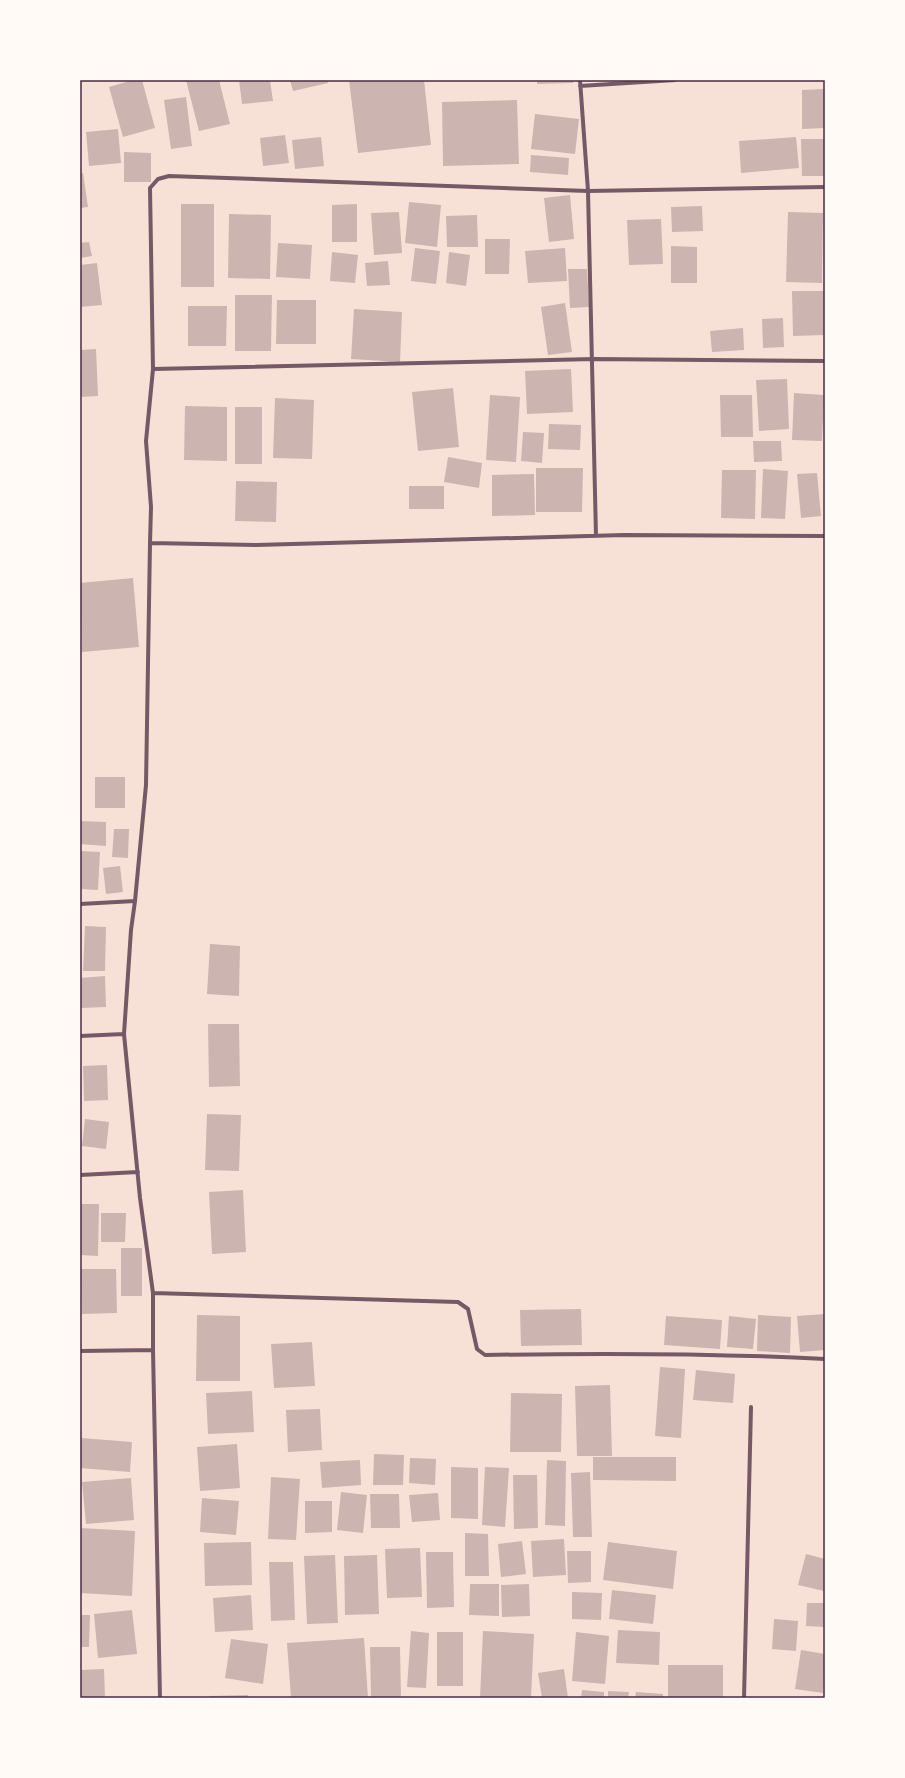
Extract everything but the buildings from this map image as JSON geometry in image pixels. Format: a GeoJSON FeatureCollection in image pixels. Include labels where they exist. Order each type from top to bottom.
{"type":"FeatureCollection","features":[{"type":"Feature","properties":{"kind":"street"},"geometry":{"type":"LineString","coordinates":[[580,80],[588,191],[594,359],[596,536]]}},
{"type":"Feature","properties":{"kind":"street"},"geometry":{"type":"LineString","coordinates":[[580,86],[675,80]]}},
{"type":"Feature","properties":{"kind":"street"},"geometry":{"type":"LineString","coordinates":[[160,1698],[153,1293],[138,1172],[124,1034],[146,785],[151,507],[146,441],[153,369],[150,188],[158,179],[169,176],[588,191],[825,187]]}},
{"type":"Feature","properties":{"kind":"street"},"geometry":{"type":"LineString","coordinates":[[153,369],[594,359],[825,361]]}},
{"type":"Feature","properties":{"kind":"street"},"geometry":{"type":"LineString","coordinates":[[150,543],[256,545],[596,536],[825,536]]}},
{"type":"Feature","properties":{"kind":"street"},"geometry":{"type":"LineString","coordinates":[[80,904],[135,901]]}},
{"type":"Feature","properties":{"kind":"street"},"geometry":{"type":"LineString","coordinates":[[80,1036],[124,1034]]}},
{"type":"Feature","properties":{"kind":"street"},"geometry":{"type":"LineString","coordinates":[[80,1174],[138,1172]]}},
{"type":"Feature","properties":{"kind":"street"},"geometry":{"type":"LineString","coordinates":[[153,1293],[458,1302],[468,1309],[477,1349],[485,1355],[652,1353],[732,1354],[825,1359]]}},
{"type":"Feature","properties":{"kind":"street"},"geometry":{"type":"LineString","coordinates":[[80,1351],[153,1350]]}},
{"type":"Feature","properties":{"kind":"street"},"geometry":{"type":"LineString","coordinates":[[744,1698],[751,1408]]}}]}
